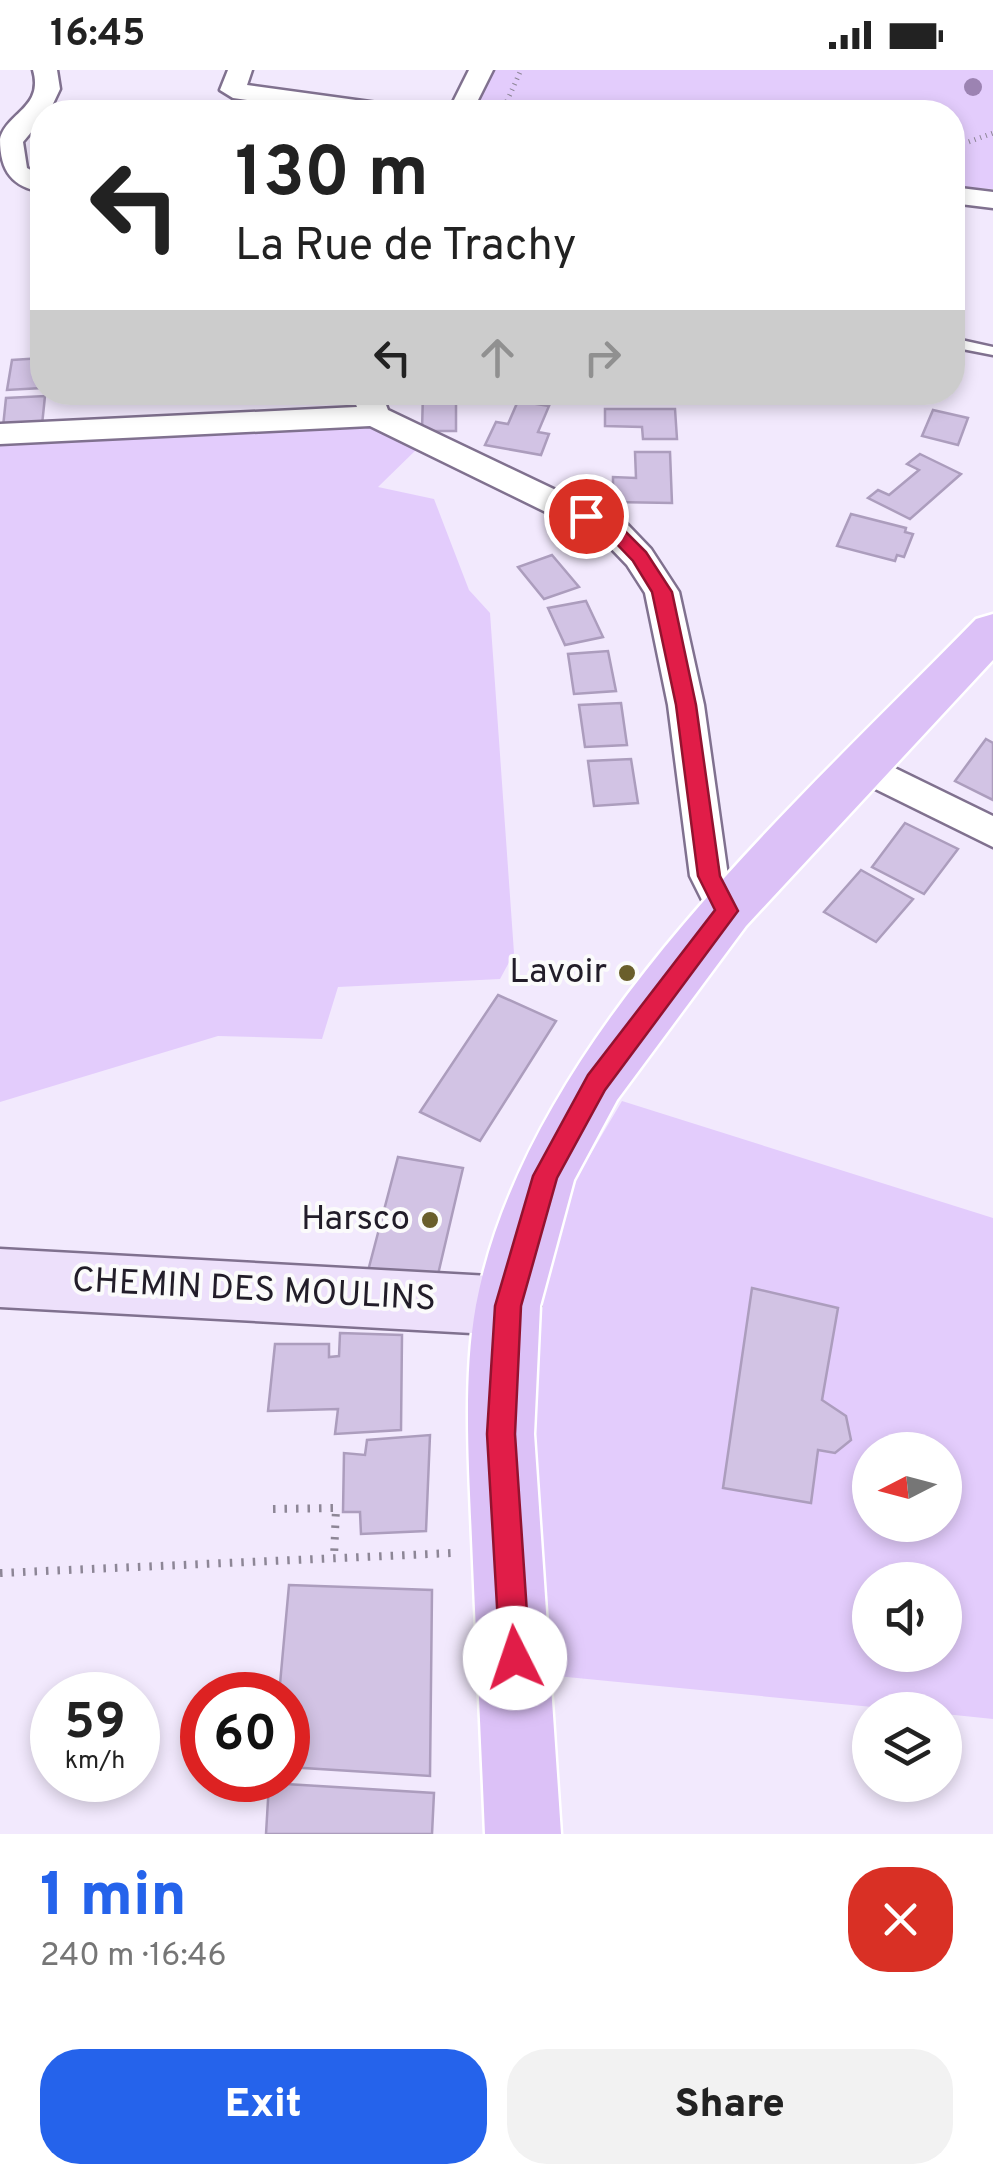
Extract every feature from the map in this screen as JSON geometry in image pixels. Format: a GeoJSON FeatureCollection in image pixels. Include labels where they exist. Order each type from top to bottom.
{"type":"FeatureCollection","features":[{"type":"Feature","properties":{"kind":"main road"},"geometry":{"type":"LineString","coordinates":[[523,1834],[501,1434],[508,1306],[545,1176],[596,1082],[727,911],[993,630]]}},
{"type":"Feature","properties":{"kind":"street"},"geometry":{"type":"LineString","coordinates":[[43,100],[49,78],[45,70]]}},
{"type":"Feature","properties":{"kind":"street"},"geometry":{"type":"LineString","coordinates":[[466,100],[481,70]]}},
{"type":"Feature","properties":{"kind":"street"},"geometry":{"type":"LineString","coordinates":[[232,91],[293,100]]}},
{"type":"Feature","properties":{"kind":"street"},"geometry":{"type":"LineString","coordinates":[[7,178],[10,141],[30,116]]}},
{"type":"Feature","properties":{"kind":"street"},"geometry":{"type":"LineString","coordinates":[[965,197],[993,200]]}},
{"type":"Feature","properties":{"kind":"street"},"geometry":{"type":"LineString","coordinates":[[0,434],[359,405]]}},
{"type":"Feature","properties":{"kind":"street"},"geometry":{"type":"LineString","coordinates":[[373,405],[615,532],[639,556],[662,592],[686,705],[709,876],[727,911]]}},
{"type":"Feature","properties":{"kind":"street"},"geometry":{"type":"LineString","coordinates":[[864,767],[993,833]]}},
{"type":"Feature","properties":{"kind":"street","name":"CHEMIN DES MOULINS"},"geometry":{"type":"LineString","coordinates":[[0,1278],[508,1306]]}},
{"type":"Feature","properties":{"kind":"lane"},"geometry":{"type":"LineString","coordinates":[[965,345],[993,351]]}},
{"type":"Feature","properties":{"kind":"path"},"geometry":{"type":"LineString","coordinates":[[507,100],[520,70]]}},
{"type":"Feature","properties":{"kind":"path"},"geometry":{"type":"LineString","coordinates":[[965,143],[993,132]]}},
{"type":"Feature","properties":{"kind":"path"},"geometry":{"type":"LineString","coordinates":[[273,1510],[336,1508],[334,1558]]}},
{"type":"Feature","properties":{"kind":"path"},"geometry":{"type":"LineString","coordinates":[[0,1574],[508,1550]]}},
{"type":"Feature","properties":{"kind":"shaded area"},"geometry":{"type":"Polygon","coordinates":[[[487,70],[993,70],[993,189],[965,188],[965,100],[473,100],[487,70]]]}},
{"type":"Feature","properties":{"kind":"shaded area"},"geometry":{"type":"Polygon","coordinates":[[[367,423],[419,447],[378,487],[434,499],[469,590],[490,613],[514,953],[500,979],[338,987],[322,1039],[218,1036],[0,1102],[0,437],[367,423]]]}},
{"type":"Feature","properties":{"kind":"shaded area"},"geometry":{"type":"Polygon","coordinates":[[[622,1101],[993,1218],[993,1719],[962,1716],[962,1692],[852,1692],[852,1705],[536,1674],[526,1370],[551,1221],[622,1101]]]}},
{"type":"Feature","properties":{"kind":"building"},"geometry":{"type":"Polygon","coordinates":[[[30,359],[30,389],[7,390],[12,360],[30,359]]]}},
{"type":"Feature","properties":{"kind":"building"},"geometry":{"type":"Polygon","coordinates":[[[30,397],[30,405],[44,405],[42,425],[3,427],[6,398],[30,397]]]}},
{"type":"Feature","properties":{"kind":"building"},"geometry":{"type":"Polygon","coordinates":[[[423,405],[456,405],[456,431],[422,431],[423,405]]]}},
{"type":"Feature","properties":{"kind":"building"},"geometry":{"type":"Polygon","coordinates":[[[516,405],[549,406],[538,432],[549,434],[541,455],[485,445],[496,422],[508,424],[516,405]]]}},
{"type":"Feature","properties":{"kind":"building"},"geometry":{"type":"Polygon","coordinates":[[[605,409],[675,409],[677,439],[643,439],[642,427],[605,426],[605,409]]]}},
{"type":"Feature","properties":{"kind":"building"},"geometry":{"type":"Polygon","coordinates":[[[933,410],[968,418],[958,445],[922,436],[933,410]]]}},
{"type":"Feature","properties":{"kind":"building"},"geometry":{"type":"Polygon","coordinates":[[[635,452],[670,452],[672,503],[613,502],[613,477],[636,478],[635,452]]]}},
{"type":"Feature","properties":{"kind":"building"},"geometry":{"type":"Polygon","coordinates":[[[920,454],[961,474],[910,519],[868,498],[878,490],[889,495],[919,470],[907,464],[920,454]]]}},
{"type":"Feature","properties":{"kind":"building"},"geometry":{"type":"Polygon","coordinates":[[[851,514],[906,528],[905,532],[913,534],[904,557],[897,555],[895,561],[837,546],[851,514]]]}},
{"type":"Feature","properties":{"kind":"building"},"geometry":{"type":"Polygon","coordinates":[[[552,555],[579,587],[544,599],[518,567],[552,555]]]}},
{"type":"Feature","properties":{"kind":"building"},"geometry":{"type":"Polygon","coordinates":[[[586,601],[603,637],[565,645],[548,608],[586,601]]]}},
{"type":"Feature","properties":{"kind":"building"},"geometry":{"type":"Polygon","coordinates":[[[608,651],[616,691],[574,694],[568,654],[608,651]]]}},
{"type":"Feature","properties":{"kind":"building"},"geometry":{"type":"Polygon","coordinates":[[[621,703],[627,745],[585,747],[579,705],[621,703]]]}},
{"type":"Feature","properties":{"kind":"building"},"geometry":{"type":"Polygon","coordinates":[[[986,739],[993,743],[993,800],[955,781],[986,739]]]}},
{"type":"Feature","properties":{"kind":"building"},"geometry":{"type":"Polygon","coordinates":[[[631,759],[638,803],[594,806],[588,761],[631,759]]]}},
{"type":"Feature","properties":{"kind":"building"},"geometry":{"type":"Polygon","coordinates":[[[905,823],[958,849],[924,894],[872,867],[905,823]]]}},
{"type":"Feature","properties":{"kind":"building"},"geometry":{"type":"Polygon","coordinates":[[[861,870],[913,899],[876,942],[824,912],[861,870]]]}},
{"type":"Feature","properties":{"kind":"building"},"geometry":{"type":"Polygon","coordinates":[[[498,995],[556,1021],[480,1141],[420,1112],[498,995]]]}},
{"type":"Feature","properties":{"kind":"building"},"geometry":{"type":"Polygon","coordinates":[[[398,1157],[463,1168],[436,1283],[368,1271],[398,1157]]]}},
{"type":"Feature","properties":{"kind":"building"},"geometry":{"type":"Polygon","coordinates":[[[752,1288],[838,1308],[822,1400],[846,1416],[851,1440],[835,1453],[818,1450],[811,1503],[723,1488],[752,1288]]]}},
{"type":"Feature","properties":{"kind":"building"},"geometry":{"type":"Polygon","coordinates":[[[340,1333],[402,1335],[401,1430],[335,1434],[338,1409],[268,1411],[275,1344],[329,1344],[329,1357],[339,1356],[340,1333]]]}},
{"type":"Feature","properties":{"kind":"building"},"geometry":{"type":"Polygon","coordinates":[[[430,1435],[426,1531],[361,1534],[360,1512],[343,1512],[344,1453],[365,1455],[367,1440],[430,1435]]]}},
{"type":"Feature","properties":{"kind":"building"},"geometry":{"type":"Polygon","coordinates":[[[289,1585],[432,1590],[430,1776],[310,1768],[310,1672],[281,1672],[289,1585]]]}},
{"type":"Feature","properties":{"kind":"building"},"geometry":{"type":"Polygon","coordinates":[[[310,1785],[434,1793],[432,1834],[266,1834],[268,1802],[310,1802],[310,1785]]]}},
{"type":"Feature","properties":{"kind":"place","name":"Lavoir"},"geometry":{"type":"Point","coordinates":[627,973]}},
{"type":"Feature","properties":{"kind":"place","name":"Harsco"},"geometry":{"type":"Point","coordinates":[430,1220]}},
{"type":"Feature","properties":{"kind":"route"},"geometry":{"type":"LineString","coordinates":[[515,1658],[501,1434],[508,1306],[545,1176],[596,1082],[727,911],[709,876],[686,705],[662,592],[639,556],[615,532],[586,516]]}}]}
